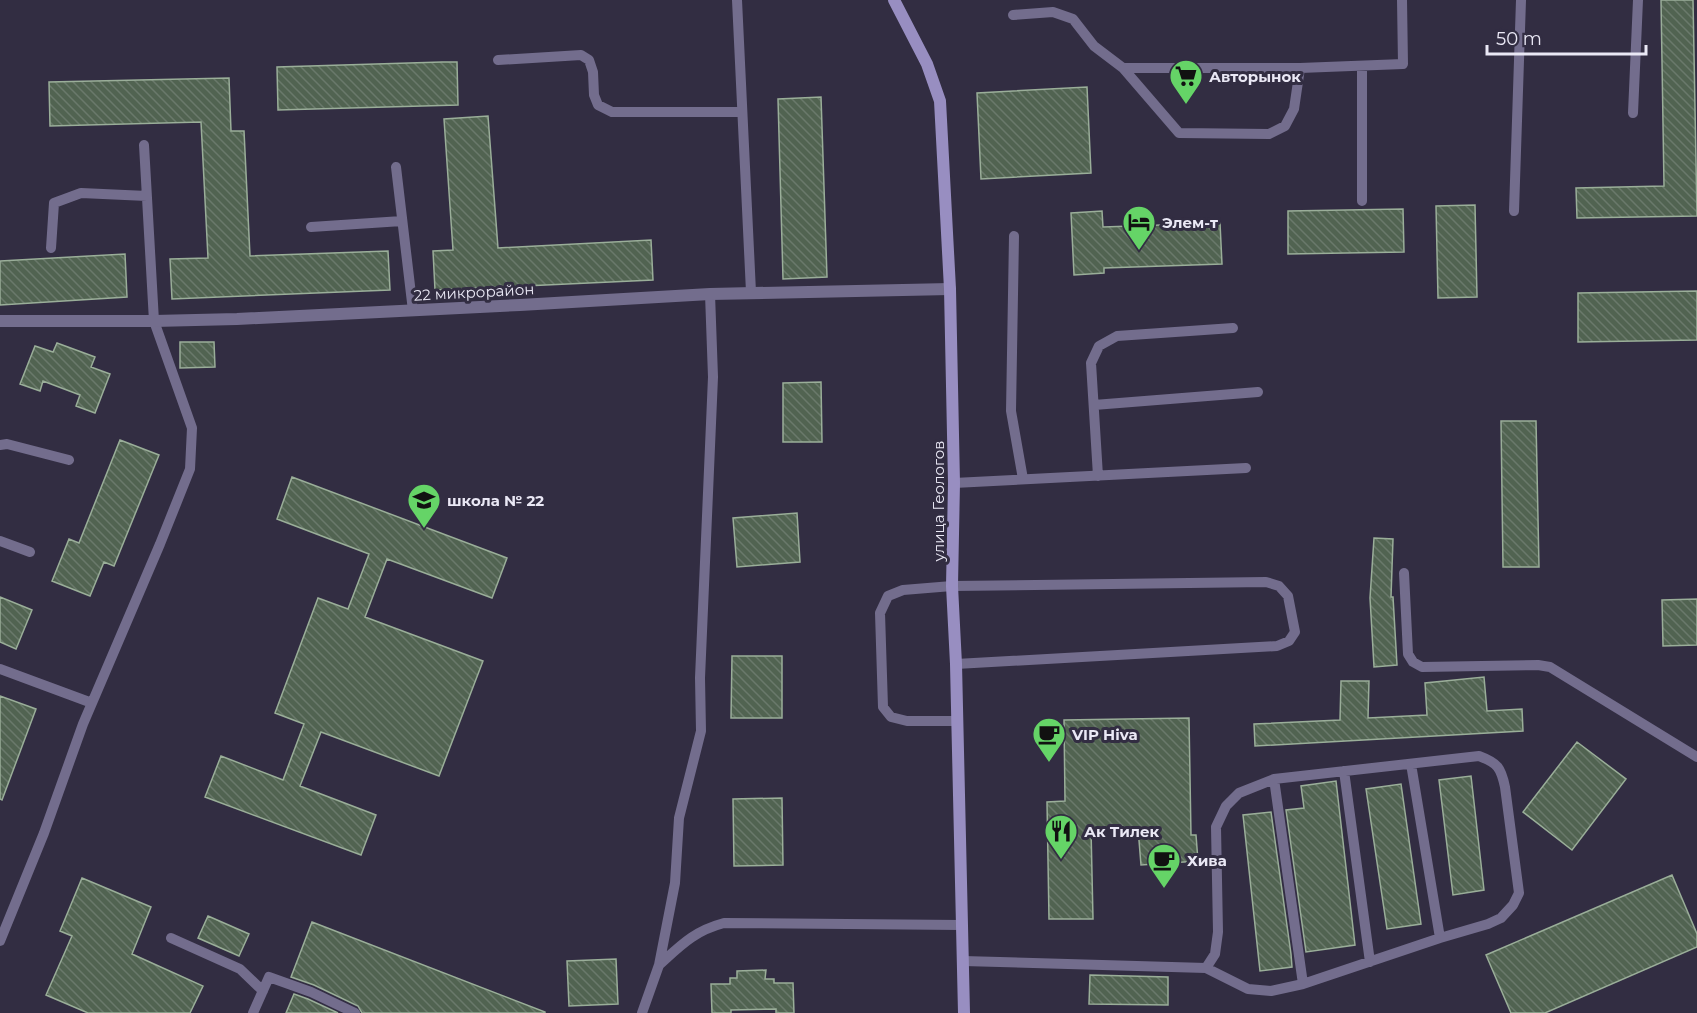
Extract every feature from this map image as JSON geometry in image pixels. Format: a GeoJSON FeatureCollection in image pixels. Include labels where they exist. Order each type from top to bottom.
{"type":"FeatureCollection","features":[{"type":"Feature","properties":{"kind":"street","name":"улица Геологов"},"geometry":{"type":"LineString","coordinates":[[894,0],[927,64],[940,101],[950,290],[954,483],[952,586],[956,664],[964,1013]]}},
{"type":"Feature","properties":{"kind":"street","name":"22 микрорайон"},"geometry":{"type":"LineString","coordinates":[[0,321],[237,319],[751,292],[950,290]]}},
{"type":"Feature","properties":{"kind":"lane"},"geometry":{"type":"LineString","coordinates":[[737,0],[751,292]]}},
{"type":"Feature","properties":{"kind":"lane"},"geometry":{"type":"LineString","coordinates":[[1123,68],[1300,68],[1403,64],[1402,0]]}},
{"type":"Feature","properties":{"kind":"lane"},"geometry":{"type":"LineString","coordinates":[[1515,211],[1521,0]]}},
{"type":"Feature","properties":{"kind":"lane"},"geometry":{"type":"LineString","coordinates":[[1633,112],[1638,0]]}},
{"type":"Feature","properties":{"kind":"lane"},"geometry":{"type":"LineString","coordinates":[[1013,15],[1053,12],[1073,19],[1094,46],[1123,68],[1179,133],[1269,134],[1285,126],[1294,109],[1300,68]]}},
{"type":"Feature","properties":{"kind":"lane"},"geometry":{"type":"LineString","coordinates":[[498,60],[581,55],[589,60],[598,105],[612,112],[741,112]]}},
{"type":"Feature","properties":{"kind":"lane"},"geometry":{"type":"LineString","coordinates":[[1362,66],[1362,201]]}},
{"type":"Feature","properties":{"kind":"lane"},"geometry":{"type":"LineString","coordinates":[[0,941],[44,833],[83,724],[190,469],[192,428],[154,321],[144,146]]}},
{"type":"Feature","properties":{"kind":"lane"},"geometry":{"type":"LineString","coordinates":[[396,167],[413,311]]}},
{"type":"Feature","properties":{"kind":"lane"},"geometry":{"type":"LineString","coordinates":[[51,248],[54,203],[81,193],[147,196]]}},
{"type":"Feature","properties":{"kind":"lane"},"geometry":{"type":"LineString","coordinates":[[311,227],[402,220]]}},
{"type":"Feature","properties":{"kind":"lane"},"geometry":{"type":"LineString","coordinates":[[1014,236],[1011,411],[1023,479]]}},
{"type":"Feature","properties":{"kind":"lane"},"geometry":{"type":"LineString","coordinates":[[642,1013],[659,965],[675,883],[679,818],[701,731],[699,678],[713,377],[710,294]]}},
{"type":"Feature","properties":{"kind":"lane"},"geometry":{"type":"LineString","coordinates":[[1098,476],[1091,363],[1099,346],[1118,336],[1233,328]]}},
{"type":"Feature","properties":{"kind":"lane"},"geometry":{"type":"LineString","coordinates":[[1094,405],[1258,392]]}},
{"type":"Feature","properties":{"kind":"lane"},"geometry":{"type":"LineString","coordinates":[[0,445],[7,444],[69,460]]}},
{"type":"Feature","properties":{"kind":"lane"},"geometry":{"type":"LineString","coordinates":[[954,483],[1246,468]]}},
{"type":"Feature","properties":{"kind":"lane"},"geometry":{"type":"LineString","coordinates":[[0,541],[30,552]]}},
{"type":"Feature","properties":{"kind":"lane"},"geometry":{"type":"LineString","coordinates":[[1404,573],[1408,654],[1413,662],[1422,667],[1538,665],[1550,667],[1697,757]]}},
{"type":"Feature","properties":{"kind":"lane"},"geometry":{"type":"LineString","coordinates":[[956,664],[1277,646],[1289,641],[1295,632],[1288,596],[1279,586],[1266,582],[952,586],[903,590],[888,596],[880,613],[883,707],[891,717],[907,721],[957,720]]}},
{"type":"Feature","properties":{"kind":"lane"},"geometry":{"type":"LineString","coordinates":[[0,669],[92,703]]}},
{"type":"Feature","properties":{"kind":"lane"},"geometry":{"type":"LineString","coordinates":[[963,961],[1206,968],[1248,989],[1271,991],[1302,984],[1488,924],[1502,918],[1519,893],[1502,773],[1493,761],[1479,756],[1274,779],[1239,793],[1226,806],[1216,827],[1218,932],[1215,954],[1206,968]]}},
{"type":"Feature","properties":{"kind":"lane"},"geometry":{"type":"LineString","coordinates":[[1411,764],[1440,938]]}},
{"type":"Feature","properties":{"kind":"lane"},"geometry":{"type":"LineString","coordinates":[[1344,771],[1370,962]]}},
{"type":"Feature","properties":{"kind":"lane"},"geometry":{"type":"LineString","coordinates":[[1274,779],[1302,984]]}},
{"type":"Feature","properties":{"kind":"lane"},"geometry":{"type":"LineString","coordinates":[[659,965],[693,935],[708,927],[724,923],[961,926]]}},
{"type":"Feature","properties":{"kind":"lane"},"geometry":{"type":"LineString","coordinates":[[171,938],[240,969],[263,991]]}},
{"type":"Feature","properties":{"kind":"lane"},"geometry":{"type":"LineString","coordinates":[[253,1013],[269,977],[311,992],[355,1013]]}},
{"type":"Feature","properties":{"kind":"building"},"geometry":{"type":"Polygon","coordinates":[[[1661,0],[1693,0],[1697,216],[1577,218],[1576,188],[1664,186],[1661,0]]]}},
{"type":"Feature","properties":{"kind":"building"},"geometry":{"type":"Polygon","coordinates":[[[457,62],[458,105],[278,110],[277,67],[457,62]]]}},
{"type":"Feature","properties":{"kind":"building"},"geometry":{"type":"Polygon","coordinates":[[[229,78],[231,131],[244,131],[250,256],[388,251],[390,290],[172,299],[170,259],[208,258],[201,122],[50,126],[49,82],[229,78]]]}},
{"type":"Feature","properties":{"kind":"building"},"geometry":{"type":"Polygon","coordinates":[[[1087,87],[1091,173],[981,179],[977,93],[1087,87]]]}},
{"type":"Feature","properties":{"kind":"building"},"geometry":{"type":"Polygon","coordinates":[[[821,97],[827,277],[783,279],[778,99],[821,97]]]}},
{"type":"Feature","properties":{"kind":"building"},"geometry":{"type":"Polygon","coordinates":[[[488,116],[498,248],[651,240],[653,280],[435,290],[433,251],[453,250],[444,119],[488,116]]]}},
{"type":"Feature","properties":{"kind":"building"},"geometry":{"type":"Polygon","coordinates":[[[1475,205],[1477,297],[1438,298],[1436,206],[1475,205]]]}},
{"type":"Feature","properties":{"kind":"building"},"geometry":{"type":"Polygon","coordinates":[[[1403,209],[1404,252],[1288,254],[1288,211],[1403,209]]]}},
{"type":"Feature","properties":{"kind":"building"},"geometry":{"type":"Polygon","coordinates":[[[1102,211],[1103,227],[1220,223],[1222,264],[1104,268],[1104,273],[1074,275],[1071,213],[1102,211]]]}},
{"type":"Feature","properties":{"kind":"building"},"geometry":{"type":"Polygon","coordinates":[[[125,254],[127,297],[0,305],[0,261],[125,254]]]}},
{"type":"Feature","properties":{"kind":"building"},"geometry":{"type":"Polygon","coordinates":[[[1697,291],[1697,340],[1578,342],[1578,293],[1697,291]]]}},
{"type":"Feature","properties":{"kind":"building"},"geometry":{"type":"Polygon","coordinates":[[[180,342],[214,342],[215,367],[180,368],[180,342]]]}},
{"type":"Feature","properties":{"kind":"building"},"geometry":{"type":"Polygon","coordinates":[[[57,343],[95,357],[91,367],[110,374],[95,413],[76,406],[80,395],[43,381],[40,391],[20,384],[35,346],[53,352],[57,343]]]}},
{"type":"Feature","properties":{"kind":"building"},"geometry":{"type":"Polygon","coordinates":[[[821,382],[822,442],[783,442],[783,383],[821,382]]]}},
{"type":"Feature","properties":{"kind":"building"},"geometry":{"type":"Polygon","coordinates":[[[1501,421],[1536,421],[1539,567],[1503,567],[1501,421]]]}},
{"type":"Feature","properties":{"kind":"building"},"geometry":{"type":"Polygon","coordinates":[[[120,440],[159,455],[114,566],[104,562],[90,596],[52,581],[69,539],[79,543],[120,440]]]}},
{"type":"Feature","properties":{"kind":"building"},"geometry":{"type":"Polygon","coordinates":[[[292,477],[507,558],[492,598],[387,559],[365,617],[483,661],[439,776],[321,732],[300,786],[376,815],[361,855],[205,797],[221,756],[283,780],[304,724],[275,713],[318,598],[348,609],[369,554],[277,519],[292,477]]]}},
{"type":"Feature","properties":{"kind":"building"},"geometry":{"type":"Polygon","coordinates":[[[797,513],[800,562],[737,567],[733,518],[797,513]]]}},
{"type":"Feature","properties":{"kind":"building"},"geometry":{"type":"Polygon","coordinates":[[[1374,538],[1393,539],[1391,597],[1393,597],[1397,665],[1374,667],[1370,598],[1374,538]]]}},
{"type":"Feature","properties":{"kind":"building"},"geometry":{"type":"Polygon","coordinates":[[[0,597],[32,610],[16,649],[0,642],[0,597]]]}},
{"type":"Feature","properties":{"kind":"building"},"geometry":{"type":"Polygon","coordinates":[[[1697,599],[1697,645],[1663,646],[1662,600],[1697,599]]]}},
{"type":"Feature","properties":{"kind":"building"},"geometry":{"type":"Polygon","coordinates":[[[732,656],[782,656],[782,718],[731,718],[732,656]]]}},
{"type":"Feature","properties":{"kind":"building"},"geometry":{"type":"Polygon","coordinates":[[[1484,677],[1487,711],[1522,709],[1523,731],[1255,746],[1254,724],[1340,720],[1341,681],[1369,681],[1368,718],[1427,715],[1425,683],[1484,677]]]}},
{"type":"Feature","properties":{"kind":"building"},"geometry":{"type":"Polygon","coordinates":[[[0,696],[36,709],[2,800],[0,799],[0,696]]]}},
{"type":"Feature","properties":{"kind":"building"},"geometry":{"type":"Polygon","coordinates":[[[1189,718],[1191,835],[1196,835],[1198,861],[1141,865],[1138,828],[1091,829],[1093,919],[1049,919],[1047,802],[1065,801],[1064,720],[1189,718]]]}},
{"type":"Feature","properties":{"kind":"building"},"geometry":{"type":"Polygon","coordinates":[[[1577,742],[1626,779],[1572,850],[1523,812],[1577,742]]]}},
{"type":"Feature","properties":{"kind":"building"},"geometry":{"type":"Polygon","coordinates":[[[1471,776],[1484,890],[1453,895],[1439,780],[1471,776]]]}},
{"type":"Feature","properties":{"kind":"building"},"geometry":{"type":"Polygon","coordinates":[[[1336,781],[1355,945],[1306,952],[1286,810],[1304,808],[1301,786],[1336,781]]]}},
{"type":"Feature","properties":{"kind":"building"},"geometry":{"type":"Polygon","coordinates":[[[1401,784],[1421,924],[1387,929],[1366,789],[1401,784]]]}},
{"type":"Feature","properties":{"kind":"building"},"geometry":{"type":"Polygon","coordinates":[[[782,798],[783,865],[734,866],[733,799],[782,798]]]}},
{"type":"Feature","properties":{"kind":"building"},"geometry":{"type":"Polygon","coordinates":[[[1271,812],[1292,967],[1260,971],[1243,815],[1271,812]]]}},
{"type":"Feature","properties":{"kind":"building"},"geometry":{"type":"Polygon","coordinates":[[[1672,875],[1697,934],[1697,947],[1545,1013],[1511,1013],[1486,955],[1672,875]]]}},
{"type":"Feature","properties":{"kind":"building"},"geometry":{"type":"Polygon","coordinates":[[[82,878],[151,907],[132,954],[203,986],[190,1013],[88,1013],[46,995],[72,936],[60,931],[82,878]]]}},
{"type":"Feature","properties":{"kind":"building"},"geometry":{"type":"Polygon","coordinates":[[[208,916],[249,934],[239,956],[198,938],[208,916]]]}},
{"type":"Feature","properties":{"kind":"building"},"geometry":{"type":"Polygon","coordinates":[[[312,922],[545,1013],[362,1013],[358,1006],[291,977],[312,922]]]}},
{"type":"Feature","properties":{"kind":"building"},"geometry":{"type":"Polygon","coordinates":[[[616,959],[618,1004],[569,1006],[567,961],[616,959]]]}},
{"type":"Feature","properties":{"kind":"building"},"geometry":{"type":"Polygon","coordinates":[[[766,970],[765,979],[774,979],[774,983],[793,983],[794,1013],[776,1013],[776,1009],[731,1010],[731,1013],[712,1013],[711,984],[730,984],[730,978],[737,978],[737,971],[766,970]]]}},
{"type":"Feature","properties":{"kind":"building"},"geometry":{"type":"Polygon","coordinates":[[[1090,975],[1168,977],[1168,1005],[1089,1004],[1090,975]]]}},
{"type":"Feature","properties":{"kind":"building"},"geometry":{"type":"Polygon","coordinates":[[[294,994],[308,999],[338,1013],[286,1013],[294,994]]]}},
{"type":"Feature","properties":{"kind":"place","name":"Авторынок"},"geometry":{"type":"Point","coordinates":[1186,105]}},
{"type":"Feature","properties":{"kind":"place","name":"Элем-т"},"geometry":{"type":"Point","coordinates":[1139,251]}},
{"type":"Feature","properties":{"kind":"place","name":"школа № 22"},"geometry":{"type":"Point","coordinates":[424,529]}},
{"type":"Feature","properties":{"kind":"place","name":"VIP Hiva"},"geometry":{"type":"Point","coordinates":[1049,763]}},
{"type":"Feature","properties":{"kind":"place","name":"Ак Тилек"},"geometry":{"type":"Point","coordinates":[1061,860]}},
{"type":"Feature","properties":{"kind":"place","name":"Хива"},"geometry":{"type":"Point","coordinates":[1164,889]}}]}
